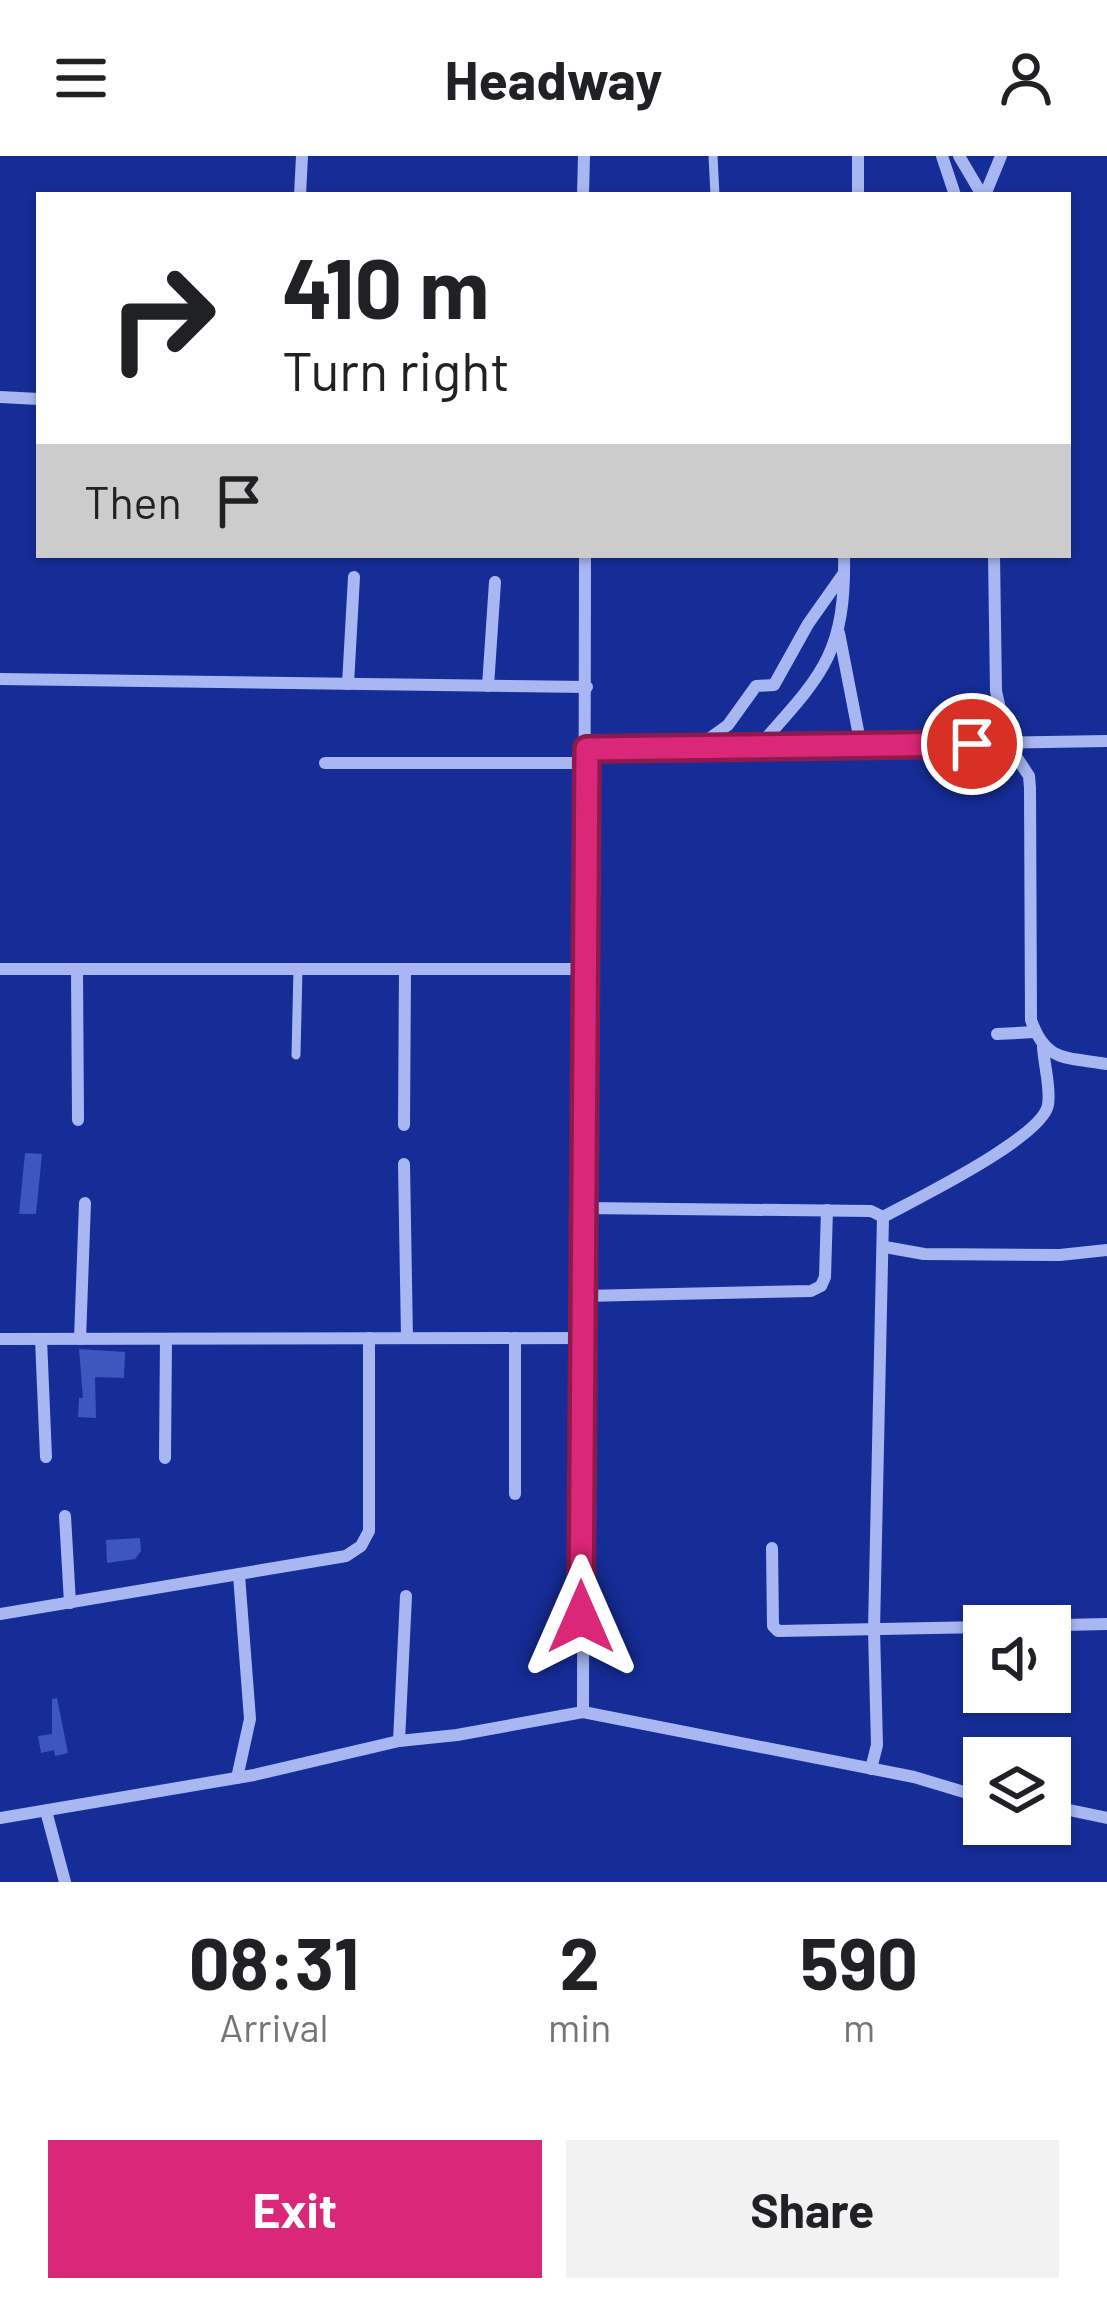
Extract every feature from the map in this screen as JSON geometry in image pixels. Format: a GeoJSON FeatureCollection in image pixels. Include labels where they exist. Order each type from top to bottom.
{"type":"FeatureCollection","features":[{"type":"Feature","properties":{"kind":"street"},"geometry":{"type":"LineString","coordinates":[[300,192],[302,156]]}},
{"type":"Feature","properties":{"kind":"street"},"geometry":{"type":"LineString","coordinates":[[583,192],[584,156]]}},
{"type":"Feature","properties":{"kind":"street"},"geometry":{"type":"LineString","coordinates":[[858,156],[858,192]]}},
{"type":"Feature","properties":{"kind":"street"},"geometry":{"type":"LineString","coordinates":[[942,156],[955,192]]}},
{"type":"Feature","properties":{"kind":"street"},"geometry":{"type":"LineString","coordinates":[[959,156],[982,192]]}},
{"type":"Feature","properties":{"kind":"street"},"geometry":{"type":"LineString","coordinates":[[985,192],[1001,156]]}},
{"type":"Feature","properties":{"kind":"street"},"geometry":{"type":"LineString","coordinates":[[0,397],[36,399]]}},
{"type":"Feature","properties":{"kind":"street"},"geometry":{"type":"LineString","coordinates":[[583,1712],[585,558]]}},
{"type":"Feature","properties":{"kind":"street"},"geometry":{"type":"LineString","coordinates":[[758,747],[804,698],[821,672],[844,616],[844,558]]}},
{"type":"Feature","properties":{"kind":"street"},"geometry":{"type":"LineString","coordinates":[[883,1217],[981,1164],[1041,1120],[1048,1106],[1043,1047],[1031,1020],[1029,776],[1008,744],[996,691],[994,558]]}},
{"type":"Feature","properties":{"kind":"street"},"geometry":{"type":"LineString","coordinates":[[696,748],[728,725],[756,686],[774,685],[844,573]]}},
{"type":"Feature","properties":{"kind":"street"},"geometry":{"type":"LineString","coordinates":[[348,684],[354,577]]}},
{"type":"Feature","properties":{"kind":"street"},"geometry":{"type":"LineString","coordinates":[[488,686],[495,582]]}},
{"type":"Feature","properties":{"kind":"street"},"geometry":{"type":"LineString","coordinates":[[838,632],[861,746]]}},
{"type":"Feature","properties":{"kind":"street"},"geometry":{"type":"LineString","coordinates":[[0,679],[587,687]]}},
{"type":"Feature","properties":{"kind":"street"},"geometry":{"type":"LineString","coordinates":[[325,763],[696,748],[1107,741]]}},
{"type":"Feature","properties":{"kind":"street"},"geometry":{"type":"LineString","coordinates":[[0,969],[585,970]]}},
{"type":"Feature","properties":{"kind":"street"},"geometry":{"type":"LineString","coordinates":[[77,969],[78,1120]]}},
{"type":"Feature","properties":{"kind":"street"},"geometry":{"type":"LineString","coordinates":[[404,1125],[405,969]]}},
{"type":"Feature","properties":{"kind":"street"},"geometry":{"type":"LineString","coordinates":[[997,1034],[1035,1032]]}},
{"type":"Feature","properties":{"kind":"street"},"geometry":{"type":"LineString","coordinates":[[1043,1047],[1054,1055],[1107,1064]]}},
{"type":"Feature","properties":{"kind":"street"},"geometry":{"type":"LineString","coordinates":[[404,1164],[407,1338]]}},
{"type":"Feature","properties":{"kind":"street"},"geometry":{"type":"LineString","coordinates":[[80,1339],[85,1202]]}},
{"type":"Feature","properties":{"kind":"street"},"geometry":{"type":"LineString","coordinates":[[583,1208],[871,1211],[883,1217]]}},
{"type":"Feature","properties":{"kind":"street"},"geometry":{"type":"LineString","coordinates":[[583,1296],[812,1291],[825,1277],[827,1210]]}},
{"type":"Feature","properties":{"kind":"street"},"geometry":{"type":"LineString","coordinates":[[871,1769],[877,1745],[874,1630],[883,1217]]}},
{"type":"Feature","properties":{"kind":"street"},"geometry":{"type":"LineString","coordinates":[[885,1247],[924,1255],[1020,1252],[1060,1256],[1107,1250]]}},
{"type":"Feature","properties":{"kind":"street"},"geometry":{"type":"LineString","coordinates":[[0,1614],[346,1556],[361,1546],[369,1531],[369,1338]]}},
{"type":"Feature","properties":{"kind":"street"},"geometry":{"type":"LineString","coordinates":[[515,1338],[515,1494]]}},
{"type":"Feature","properties":{"kind":"street"},"geometry":{"type":"LineString","coordinates":[[0,1339],[582,1338]]}},
{"type":"Feature","properties":{"kind":"street"},"geometry":{"type":"LineString","coordinates":[[41,1339],[46,1457]]}},
{"type":"Feature","properties":{"kind":"street"},"geometry":{"type":"LineString","coordinates":[[165,1458],[166,1339]]}},
{"type":"Feature","properties":{"kind":"street"},"geometry":{"type":"LineString","coordinates":[[65,1516],[70,1603]]}},
{"type":"Feature","properties":{"kind":"street"},"geometry":{"type":"LineString","coordinates":[[772,1547],[773,1626],[778,1631],[963,1628]]}},
{"type":"Feature","properties":{"kind":"street"},"geometry":{"type":"LineString","coordinates":[[237,1778],[250,1719],[239,1575]]}},
{"type":"Feature","properties":{"kind":"street"},"geometry":{"type":"LineString","coordinates":[[399,1741],[406,1597]]}},
{"type":"Feature","properties":{"kind":"street"},"geometry":{"type":"LineString","coordinates":[[1071,1625],[1107,1624]]}},
{"type":"Feature","properties":{"kind":"street"},"geometry":{"type":"LineString","coordinates":[[0,1818],[237,1778],[399,1741],[583,1712],[871,1769],[963,1793]]}},
{"type":"Feature","properties":{"kind":"street"},"geometry":{"type":"LineString","coordinates":[[1071,1810],[1107,1818]]}},
{"type":"Feature","properties":{"kind":"street"},"geometry":{"type":"LineString","coordinates":[[46,1811],[65,1882]]}},
{"type":"Feature","properties":{"kind":"lane"},"geometry":{"type":"LineString","coordinates":[[713,156],[715,192]]}},
{"type":"Feature","properties":{"kind":"lane"},"geometry":{"type":"LineString","coordinates":[[296,1055],[298,969]]}},
{"type":"Feature","properties":{"kind":"building"},"geometry":{"type":"Polygon","coordinates":[[[25,1153],[42,1154],[36,1214],[19,1214],[25,1153]]]}},
{"type":"Feature","properties":{"kind":"building"},"geometry":{"type":"Polygon","coordinates":[[[79,1349],[125,1352],[124,1378],[95,1377],[96,1418],[78,1417],[79,1398],[83,1398],[79,1349]]]}},
{"type":"Feature","properties":{"kind":"building"},"geometry":{"type":"Polygon","coordinates":[[[140,1538],[141,1551],[135,1559],[107,1563],[106,1540],[140,1538]]]}},
{"type":"Feature","properties":{"kind":"building"},"geometry":{"type":"Polygon","coordinates":[[[57,1698],[68,1753],[55,1756],[54,1750],[41,1753],[38,1736],[52,1734],[52,1699],[57,1698]]]}},
{"type":"Feature","properties":{"kind":"route"},"geometry":{"type":"LineString","coordinates":[[581,1617],[587,749],[972,744]]}}]}
